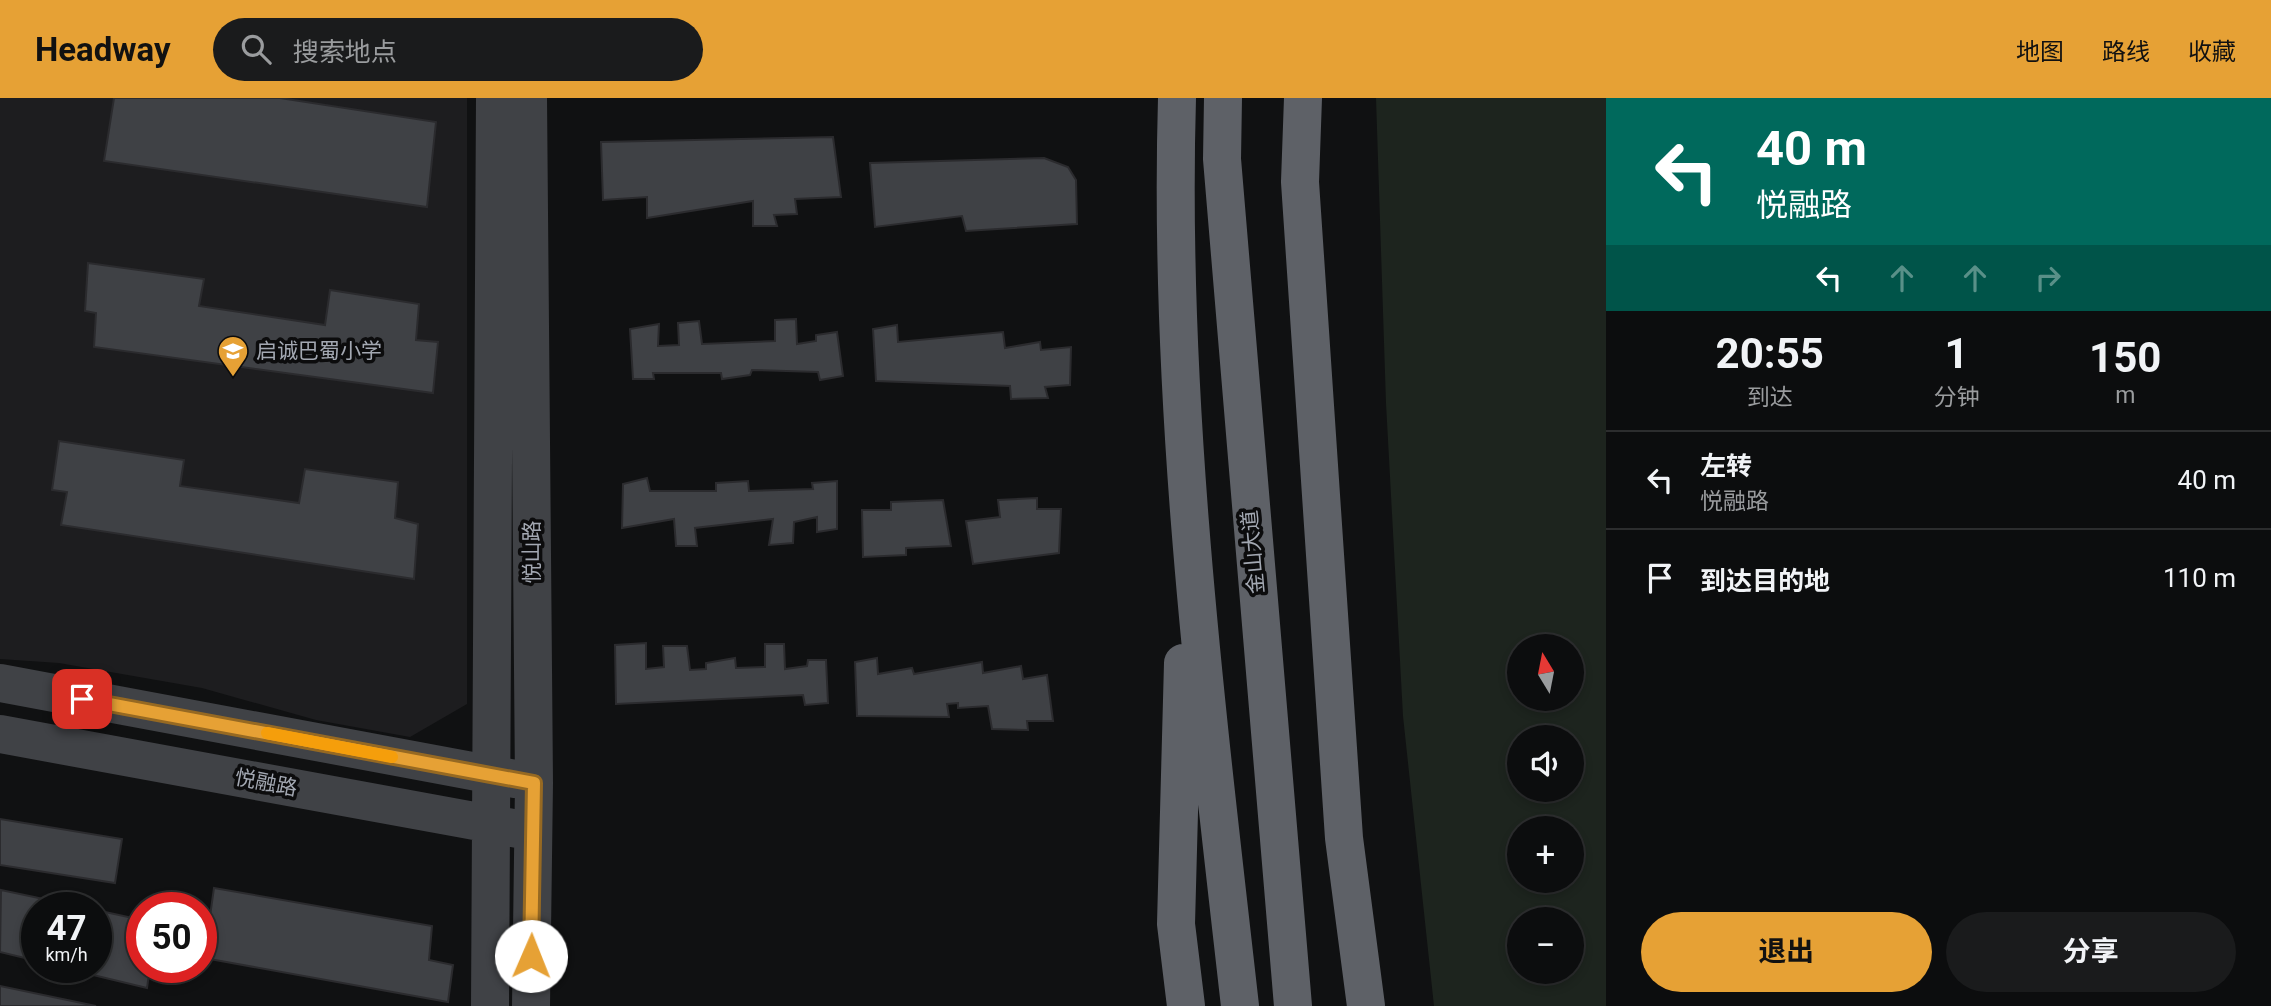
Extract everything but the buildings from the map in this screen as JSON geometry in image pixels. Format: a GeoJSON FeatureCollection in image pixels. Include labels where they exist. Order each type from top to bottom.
{"type":"FeatureCollection","features":[{"type":"Feature","properties":{"kind":"highway"},"geometry":{"type":"LineString","coordinates":[[1177,98],[1174,192],[1188,493],[1240,1006]]}},
{"type":"Feature","properties":{"kind":"highway","name":"金山大道"},"geometry":{"type":"LineString","coordinates":[[1223,98],[1222,159],[1293,1006]]}},
{"type":"Feature","properties":{"kind":"highway"},"geometry":{"type":"LineString","coordinates":[[1303,98],[1300,182],[1343,824],[1366,1006]]}},
{"type":"Feature","properties":{"kind":"highway"},"geometry":{"type":"LineString","coordinates":[[1186,1006],[1176,924],[1188,493]]}},
{"type":"Feature","properties":{"kind":"main road","name":"悦山路"},"geometry":{"type":"LineString","coordinates":[[491,1006],[495,98]]}},
{"type":"Feature","properties":{"kind":"main road","name":"悦山路"},"geometry":{"type":"LineString","coordinates":[[528,98],[534,783],[531,1006]]}},
{"type":"Feature","properties":{"kind":"main road"},"geometry":{"type":"LineString","coordinates":[[0,683],[534,783]]}},
{"type":"Feature","properties":{"kind":"main road","name":"悦融路"},"geometry":{"type":"LineString","coordinates":[[0,734],[533,831]]}},
{"type":"Feature","properties":{"kind":"shaded area","name":"启诚巴蜀小学"},"geometry":{"type":"Polygon","coordinates":[[[0,98],[467,98],[467,704],[410,737],[316,720],[202,688],[59,663],[0,659],[0,98]]]}},
{"type":"Feature","properties":{"kind":"shaded area"},"geometry":{"type":"Polygon","coordinates":[[[1376,98],[1606,98],[1606,1006],[1434,1006],[1403,716],[1386,403],[1376,98]]]}},
{"type":"Feature","properties":{"kind":"slow traffic"},"geometry":{"type":"LineString","coordinates":[[267,733],[392,757]]}},
{"type":"Feature","properties":{"kind":"place","name":"启诚巴蜀小学"},"geometry":{"type":"Point","coordinates":[233,378]}},
{"type":"Feature","properties":{"kind":"route"},"geometry":{"type":"LineString","coordinates":[[82,699],[534,783],[531,956]]}}]}
